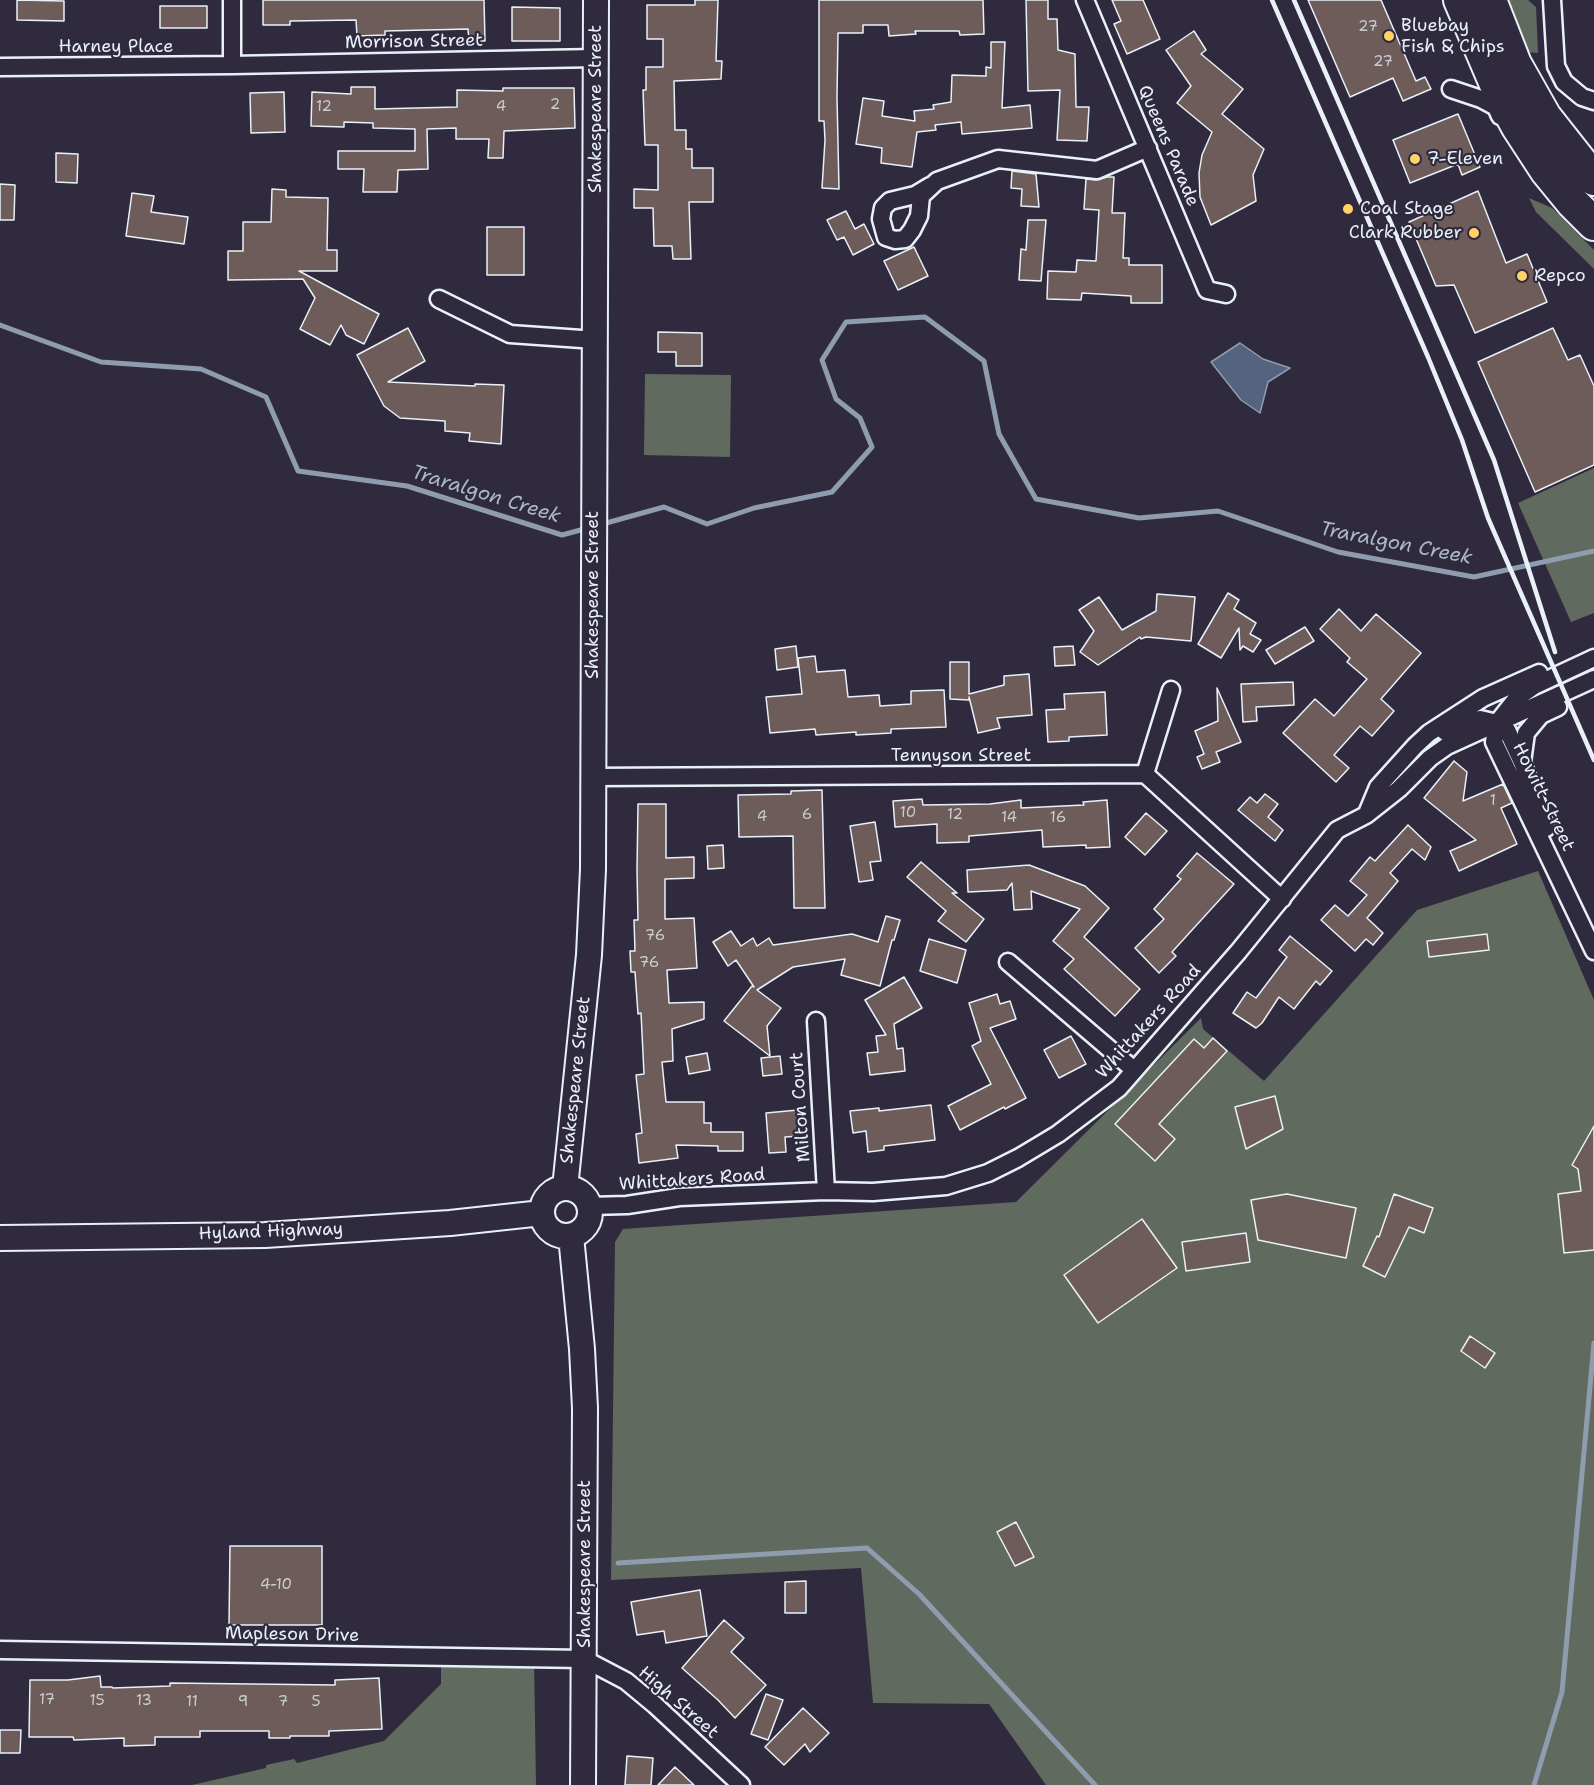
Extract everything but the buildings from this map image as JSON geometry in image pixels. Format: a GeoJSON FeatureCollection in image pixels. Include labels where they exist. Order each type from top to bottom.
{"type":"FeatureCollection","features":[{"type":"Feature","properties":{"kind":"highway"},"geometry":{"type":"LineString","coordinates":[[1460,0],[1503,67],[1594,178]]}},
{"type":"Feature","properties":{"kind":"highway"},"geometry":{"type":"LineString","coordinates":[[1490,0],[1518,127],[1546,170],[1584,213]]}},
{"type":"Feature","properties":{"kind":"main road","name":"Shakespeare Street"},"geometry":{"type":"LineString","coordinates":[[564,1188],[590,955],[596,340],[596,0]]}},
{"type":"Feature","properties":{"kind":"main road"},"geometry":{"type":"LineString","coordinates":[[564,1188],[581,1192],[587,1198],[590,1206],[589,1222],[579,1233],[571,1236],[563,1236],[549,1230],[542,1213],[548,1196],[564,1188]]}},
{"type":"Feature","properties":{"kind":"main road","name":"Hyland Highway"},"geometry":{"type":"LineString","coordinates":[[0,1238],[265,1234],[450,1223],[542,1213]]}},
{"type":"Feature","properties":{"kind":"main road","name":"Shakespeare Street"},"geometry":{"type":"LineString","coordinates":[[571,1236],[585,1408],[583,1785]]}},
{"type":"Feature","properties":{"kind":"street"},"geometry":{"type":"LineString","coordinates":[[232,0],[232,65]]}},
{"type":"Feature","properties":{"kind":"street","name":"Queens Parade"},"geometry":{"type":"LineString","coordinates":[[1085,0],[1207,290],[1226,294]]}},
{"type":"Feature","properties":{"kind":"street"},"geometry":{"type":"LineString","coordinates":[[1552,0],[1556,66],[1564,82],[1582,97],[1594,100]]}},
{"type":"Feature","properties":{"kind":"street","name":"Morrison Street"},"geometry":{"type":"LineString","coordinates":[[232,65],[596,58]]}},
{"type":"Feature","properties":{"kind":"street","name":"Harney Place"},"geometry":{"type":"LineString","coordinates":[[0,67],[232,65]]}},
{"type":"Feature","properties":{"kind":"street"},"geometry":{"type":"LineString","coordinates":[[1450,89],[1481,99],[1496,107],[1509,136],[1545,191],[1584,213]]}},
{"type":"Feature","properties":{"kind":"street"},"geometry":{"type":"LineString","coordinates":[[930,186],[937,181],[998,159],[1097,170],[1148,148]]}},
{"type":"Feature","properties":{"kind":"street"},"geometry":{"type":"LineString","coordinates":[[439,299],[510,334],[596,340]]}},
{"type":"Feature","properties":{"kind":"street"},"geometry":{"type":"LineString","coordinates":[[1366,815],[1378,787],[1429,733],[1483,698],[1594,648]]}},
{"type":"Feature","properties":{"kind":"street"},"geometry":{"type":"LineString","coordinates":[[1497,723],[1515,699],[1534,686],[1594,658]]}},
{"type":"Feature","properties":{"kind":"street","name":"Whittakers Road"},"geometry":{"type":"LineString","coordinates":[[590,1206],[627,1205],[679,1197],[826,1191],[873,1192],[946,1186],[988,1173],[1059,1134],[1119,1088],[1282,898],[1336,830],[1366,815],[1399,789],[1430,758],[1447,746],[1594,679]]}},
{"type":"Feature","properties":{"kind":"street"},"geometry":{"type":"LineString","coordinates":[[1171,690],[1145,774],[1282,898]]}},
{"type":"Feature","properties":{"kind":"street"},"geometry":{"type":"LineString","coordinates":[[1522,762],[1526,733],[1541,715],[1594,690]]}},
{"type":"Feature","properties":{"kind":"street"},"geometry":{"type":"LineString","coordinates":[[1429,733],[1446,732],[1480,719],[1497,723],[1507,730],[1522,762],[1578,916]]}},
{"type":"Feature","properties":{"kind":"street","name":"Howitt Street"},"geometry":{"type":"LineString","coordinates":[[1497,723],[1494,742],[1594,951]]}},
{"type":"Feature","properties":{"kind":"street"},"geometry":{"type":"LineString","coordinates":[[1461,740],[1494,742]]}},
{"type":"Feature","properties":{"kind":"street","name":"Tennyson Street"},"geometry":{"type":"LineString","coordinates":[[593,777],[1145,774]]}},
{"type":"Feature","properties":{"kind":"street"},"geometry":{"type":"LineString","coordinates":[[1008,962],[1134,1070]]}},
{"type":"Feature","properties":{"kind":"street","name":"Milton Court"},"geometry":{"type":"LineString","coordinates":[[816,1021],[826,1191]]}},
{"type":"Feature","properties":{"kind":"street","name":"Mapleson Drive"},"geometry":{"type":"LineString","coordinates":[[0,1650],[584,1659]]}},
{"type":"Feature","properties":{"kind":"street","name":"High Street"},"geometry":{"type":"LineString","coordinates":[[584,1659],[626,1681],[741,1785]]}},
{"type":"Feature","properties":{"kind":"green space"},"geometry":{"type":"Polygon","coordinates":[[[1507,0],[1528,0],[1536,7],[1538,53],[1527,52],[1507,0]]]}},
{"type":"Feature","properties":{"kind":"green space"},"geometry":{"type":"Polygon","coordinates":[[[1529,198],[1552,208],[1594,250],[1594,269],[1536,212],[1529,198]]]}},
{"type":"Feature","properties":{"kind":"green space"},"geometry":{"type":"Polygon","coordinates":[[[645,374],[731,375],[730,457],[644,455],[645,374]]]}},
{"type":"Feature","properties":{"kind":"green space"},"geometry":{"type":"Polygon","coordinates":[[[1594,468],[1594,613],[1571,622],[1518,503],[1594,468]]]}},
{"type":"Feature","properties":{"kind":"green space"},"geometry":{"type":"Polygon","coordinates":[[[1538,871],[1594,1000],[1594,1785],[1046,1785],[989,1704],[873,1703],[861,1568],[611,1580],[615,1242],[623,1229],[1016,1202],[1201,1018],[1203,1029],[1264,1081],[1417,910],[1538,871]]]}},
{"type":"Feature","properties":{"kind":"green space"},"geometry":{"type":"Polygon","coordinates":[[[441,1657],[534,1658],[536,1785],[192,1785],[266,1768],[266,1765],[294,1759],[297,1763],[384,1741],[441,1684],[441,1657]]]}},
{"type":"Feature","properties":{"kind":"water"},"geometry":{"type":"Polygon","coordinates":[[[1240,343],[1263,359],[1290,368],[1268,382],[1260,413],[1241,400],[1211,362],[1240,343]]]}},
{"type":"Feature","properties":{"kind":"waterway","name":"Traralgon Creek"},"geometry":{"type":"LineString","coordinates":[[599,525],[664,507],[707,524],[754,508],[832,492],[872,447],[860,418],[836,399],[822,360],[846,322],[925,317],[984,361],[999,434],[1036,499],[1139,518],[1218,511],[1338,552],[1474,577],[1594,551]]}},
{"type":"Feature","properties":{"kind":"waterway","name":"Traralgon Creek"},"geometry":{"type":"LineString","coordinates":[[0,325],[101,362],[201,369],[266,397],[298,471],[407,486],[562,535],[588,528]]}},
{"type":"Feature","properties":{"kind":"waterway"},"geometry":{"type":"LineString","coordinates":[[1534,1785],[1562,1692],[1594,1343]]}},
{"type":"Feature","properties":{"kind":"waterway"},"geometry":{"type":"LineString","coordinates":[[618,1563],[867,1548],[919,1594],[1095,1785]]}},
{"type":"Feature","properties":{"kind":"railway"},"geometry":{"type":"LineString","coordinates":[[1272,0],[1428,357],[1462,440],[1488,518],[1594,760]]}},
{"type":"Feature","properties":{"kind":"railway"},"geometry":{"type":"LineString","coordinates":[[1294,0],[1494,460],[1555,652]]}},
{"type":"Feature","properties":{"kind":"place","name":"Bluebay Fish & Chips"},"geometry":{"type":"Point","coordinates":[1389,36]}},
{"type":"Feature","properties":{"kind":"place","name":"7-Eleven"},"geometry":{"type":"Point","coordinates":[1415,159]}},
{"type":"Feature","properties":{"kind":"place","name":"Coal Stage"},"geometry":{"type":"Point","coordinates":[1348,209]}},
{"type":"Feature","properties":{"kind":"place","name":"Clark Rubber"},"geometry":{"type":"Point","coordinates":[1474,233]}},
{"type":"Feature","properties":{"kind":"place","name":"Repco"},"geometry":{"type":"Point","coordinates":[1522,276]}}]}
